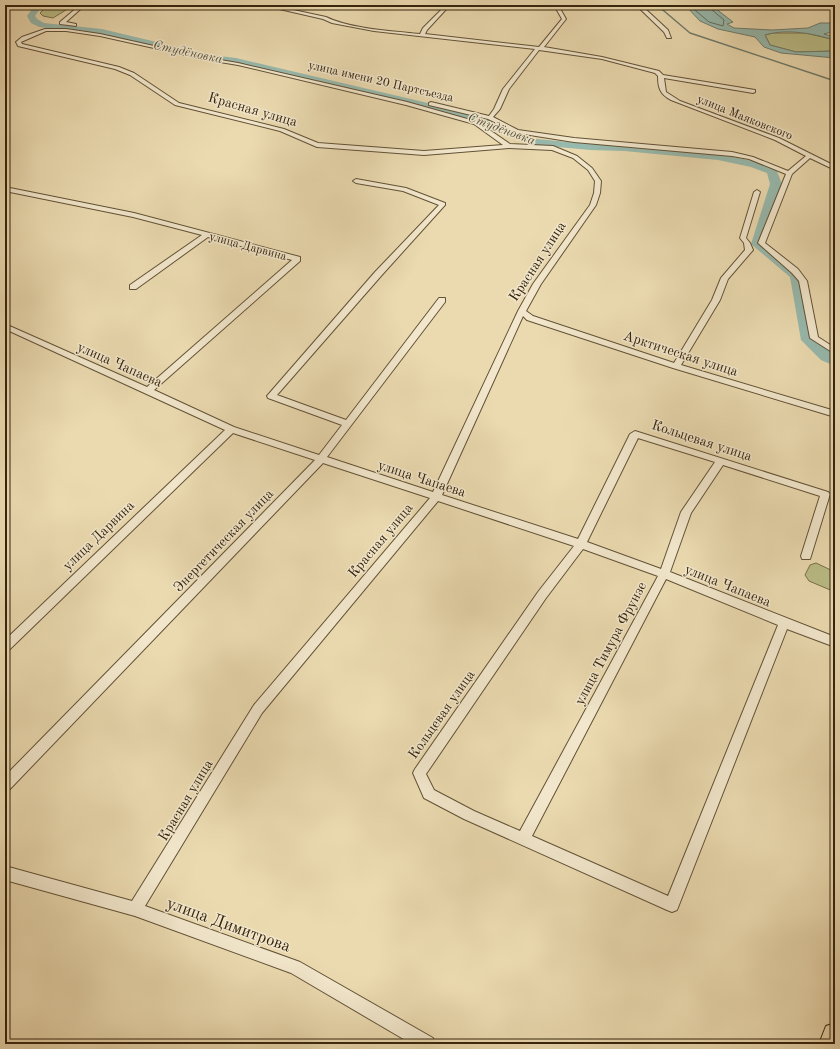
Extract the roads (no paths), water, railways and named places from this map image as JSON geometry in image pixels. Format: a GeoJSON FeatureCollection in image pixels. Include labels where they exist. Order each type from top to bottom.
{"type":"FeatureCollection","features":[{"type":"Feature","properties":{"kind":"main road"},"geometry":{"type":"LineString","coordinates":[[832,1044],[835,1035]]}},
{"type":"Feature","properties":{"kind":"street"},"geometry":{"type":"LineString","coordinates":[[83,5],[62,23],[127,34]]}},
{"type":"Feature","properties":{"kind":"street","name":"улица Маяковского"},"geometry":{"type":"LineString","coordinates":[[264,5],[324,18],[332,22],[374,30],[540,48],[602,58],[657,72],[661,76],[681,78],[753,91]]}},
{"type":"Feature","properties":{"kind":"street"},"geometry":{"type":"LineString","coordinates":[[422,35],[425,29],[448,5]]}},
{"type":"Feature","properties":{"kind":"street"},"geometry":{"type":"LineString","coordinates":[[490,118],[506,89],[564,20],[556,5]]}},
{"type":"Feature","properties":{"kind":"street"},"geometry":{"type":"LineString","coordinates":[[638,5],[666,31],[669,37]]}},
{"type":"Feature","properties":{"kind":"street","name":"улица имени 20 Партсъезда"},"geometry":{"type":"LineString","coordinates":[[20,40],[45,30],[66,30],[100,35],[208,59],[238,64],[399,102],[476,123],[509,146]]}},
{"type":"Feature","properties":{"kind":"street","name":"улица имени 20 Партсъезда"},"geometry":{"type":"LineString","coordinates":[[141,38],[213,55],[241,59],[490,118],[518,131],[574,140],[732,154],[751,158],[789,173]]}},
{"type":"Feature","properties":{"kind":"street","name":"Красная улица"},"geometry":{"type":"LineString","coordinates":[[20,40],[18,43],[20,45],[122,70],[132,74],[177,104],[282,130],[317,145],[424,153],[509,146],[553,148],[560,150],[583,163],[595,174],[598,181],[597,193],[593,205],[537,284],[522,311],[436,497],[258,709],[135,909]]}},
{"type":"Feature","properties":{"kind":"street","name":"улица Маяковского"},"geometry":{"type":"LineString","coordinates":[[661,76],[660,88],[664,94],[678,102],[777,139],[835,168]]}},
{"type":"Feature","properties":{"kind":"street"},"geometry":{"type":"LineString","coordinates":[[809,156],[789,173],[762,243],[795,271],[803,281],[814,338],[835,352]]}},
{"type":"Feature","properties":{"kind":"street"},"geometry":{"type":"LineString","coordinates":[[348,424],[271,396],[378,274],[443,204],[404,189],[356,181]]}},
{"type":"Feature","properties":{"kind":"street","name":"улица Дарвина"},"geometry":{"type":"LineString","coordinates":[[5,189],[134,215],[297,259],[148,391]]}},
{"type":"Feature","properties":{"kind":"street"},"geometry":{"type":"LineString","coordinates":[[676,366],[716,300],[725,278],[749,250],[747,243],[743,238],[757,192]]}},
{"type":"Feature","properties":{"kind":"street"},"geometry":{"type":"LineString","coordinates":[[133,287],[207,235]]}},
{"type":"Feature","properties":{"kind":"street","name":"Энергетическая улица"},"geometry":{"type":"LineString","coordinates":[[5,784],[321,459],[442,300]]}},
{"type":"Feature","properties":{"kind":"street","name":"Арктическая улица"},"geometry":{"type":"LineString","coordinates":[[522,311],[530,318],[676,366],[835,414]]}},
{"type":"Feature","properties":{"kind":"street","name":"улица Чапаева"},"geometry":{"type":"LineString","coordinates":[[5,326],[230,429],[581,544],[664,574],[784,624],[835,642]]}},
{"type":"Feature","properties":{"kind":"street","name":"улица Дарвина"},"geometry":{"type":"LineString","coordinates":[[5,647],[230,429]]}},
{"type":"Feature","properties":{"kind":"street","name":"Кольцевая улица"},"geometry":{"type":"LineString","coordinates":[[784,624],[672,905],[469,815],[429,794],[419,773],[542,595],[581,544],[635,434],[825,494],[806,556]]}},
{"type":"Feature","properties":{"kind":"street","name":"улица Тимура Фрунзе"},"geometry":{"type":"LineString","coordinates":[[523,838],[664,574],[686,512],[720,462]]}},
{"type":"Feature","properties":{"kind":"street","name":"улица Димитрова"},"geometry":{"type":"LineString","coordinates":[[5,873],[135,909],[295,967],[427,1044]]}},
{"type":"Feature","properties":{"kind":"water"},"geometry":{"type":"Polygon","coordinates":[[[685,5],[711,5],[733,22],[727,24],[734,28],[772,30],[808,28],[820,23],[835,23],[835,31],[824,34],[835,37],[835,40],[809,34],[791,32],[765,35],[770,45],[796,52],[835,51],[835,58],[781,53],[764,47],[755,37],[718,29],[700,21],[685,5]]]}},
{"type":"Feature","properties":{"kind":"waterway","name":"Студёновка"},"geometry":{"type":"LineString","coordinates":[[32,5],[36,9],[31,16],[34,21],[42,25],[102,32],[211,58],[236,61],[479,118],[506,132],[536,142],[590,147],[624,148],[718,157],[754,164],[772,171],[776,184],[758,244],[797,276],[809,340],[826,357],[835,361]]}},
{"type":"Feature","properties":{"kind":"waterway"},"geometry":{"type":"LineString","coordinates":[[657,5],[690,33],[835,81]]}}]}
